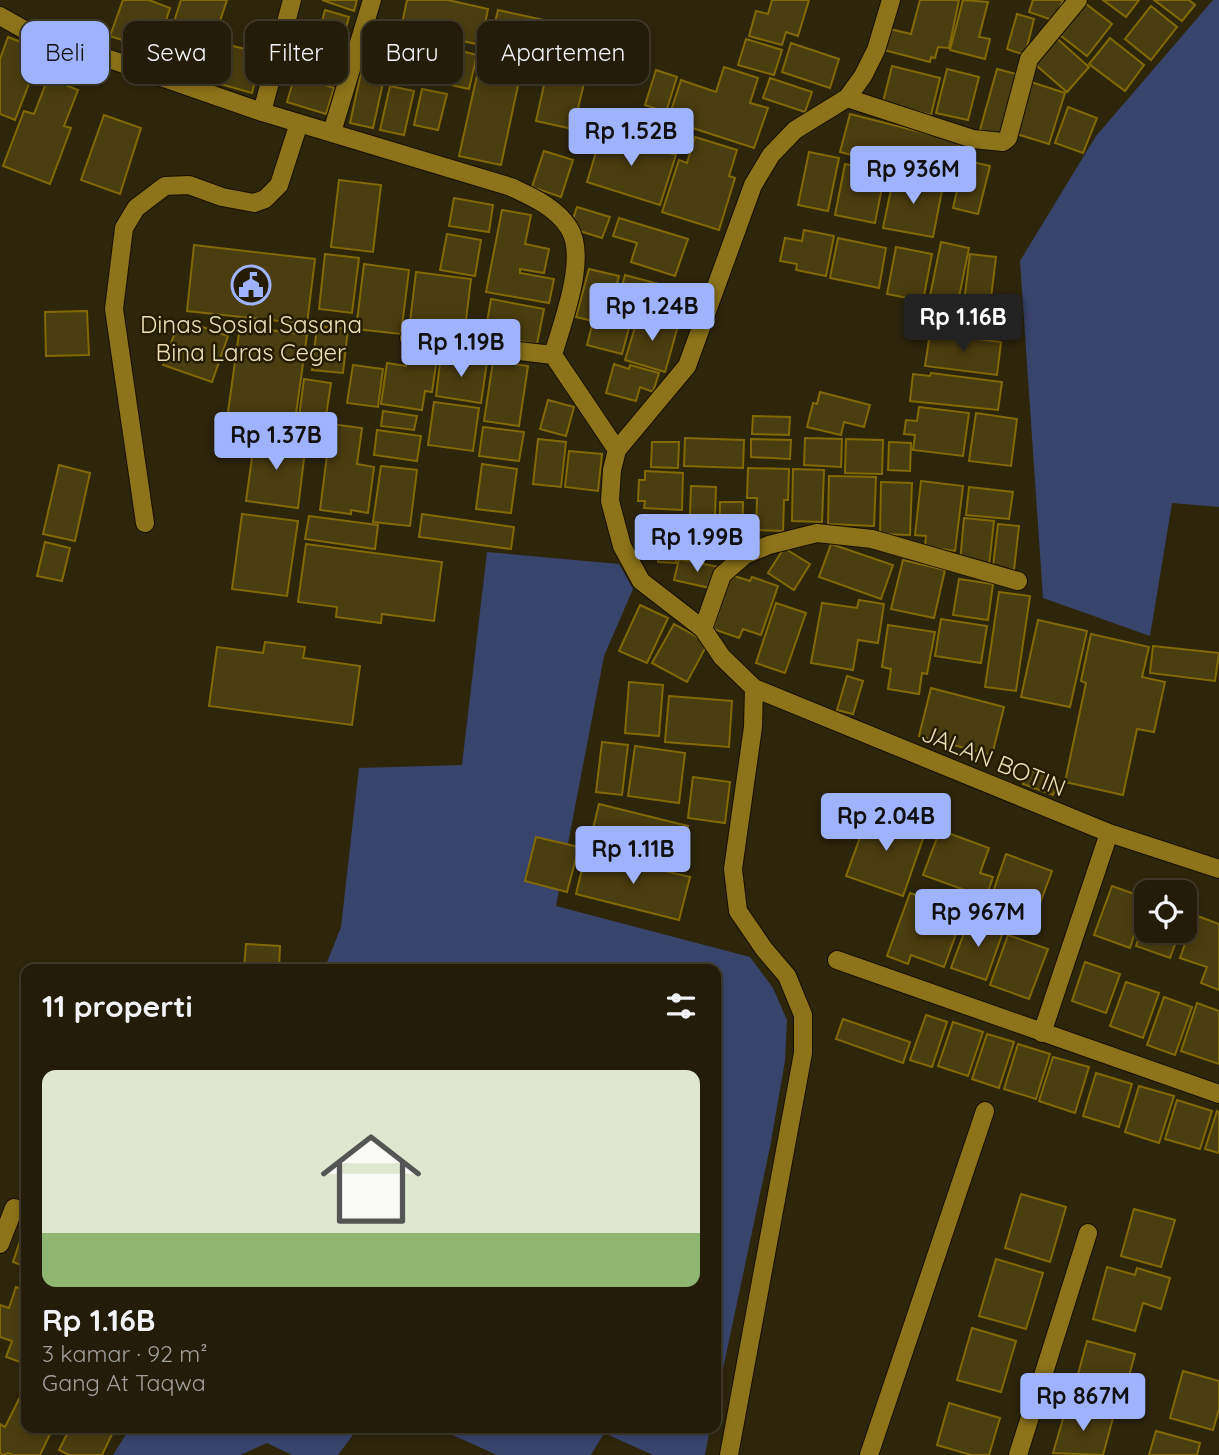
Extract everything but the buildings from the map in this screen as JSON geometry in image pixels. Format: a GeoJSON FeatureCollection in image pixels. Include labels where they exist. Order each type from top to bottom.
{"type":"FeatureCollection","features":[{"type":"Feature","properties":{"kind":"street"},"geometry":{"type":"LineString","coordinates":[[262,112],[292,0]]}},
{"type":"Feature","properties":{"kind":"street"},"geometry":{"type":"LineString","coordinates":[[332,132],[372,0]]}},
{"type":"Feature","properties":{"kind":"street"},"geometry":{"type":"LineString","coordinates":[[729,1455],[803,1054],[803,1015],[787,976],[764,949],[738,911],[733,869],[753,727],[754,688],[722,657],[703,629],[641,582],[622,546],[610,501],[612,471],[617,450],[687,366],[753,185],[771,155],[794,130],[847,98],[863,76],[876,50],[891,0]]}},
{"type":"Feature","properties":{"kind":"street"},"geometry":{"type":"LineString","coordinates":[[847,98],[973,139],[1000,142],[1008,138],[1029,59],[1078,0]]}},
{"type":"Feature","properties":{"kind":"street"},"geometry":{"type":"LineString","coordinates":[[0,16],[23,29],[262,112],[511,187],[539,201],[557,214],[568,227],[573,238],[575,259],[572,284],[553,355],[617,450]]}},
{"type":"Feature","properties":{"kind":"street"},"geometry":{"type":"LineString","coordinates":[[145,523],[114,309],[124,228],[136,208],[165,186],[189,185],[222,197],[254,203],[265,199],[279,185],[299,123]]}},
{"type":"Feature","properties":{"kind":"street"},"geometry":{"type":"LineString","coordinates":[[409,338],[553,355]]}},
{"type":"Feature","properties":{"kind":"street"},"geometry":{"type":"LineString","coordinates":[[703,629],[722,575],[745,555],[769,545],[817,533],[872,539],[1018,582]]}},
{"type":"Feature","properties":{"kind":"street","name":"JALAN BOTIN"},"geometry":{"type":"LineString","coordinates":[[754,688],[1109,833],[1219,869]]}},
{"type":"Feature","properties":{"kind":"street"},"geometry":{"type":"LineString","coordinates":[[1042,1033],[1109,833]]}},
{"type":"Feature","properties":{"kind":"street"},"geometry":{"type":"LineString","coordinates":[[837,960],[1219,1094]]}},
{"type":"Feature","properties":{"kind":"street"},"geometry":{"type":"LineString","coordinates":[[869,1455],[985,1111]]}},
{"type":"Feature","properties":{"kind":"street"},"geometry":{"type":"LineString","coordinates":[[0,1244],[13,1208]]}},
{"type":"Feature","properties":{"kind":"street"},"geometry":{"type":"LineString","coordinates":[[1018,1455],[1088,1233]]}},
{"type":"Feature","properties":{"kind":"shaded area"},"geometry":{"type":"Polygon","coordinates":[[[1213,0],[1219,0],[1219,507],[1172,503],[1150,636],[1043,598],[1020,261],[1096,136],[1213,0]]]}},
{"type":"Feature","properties":{"kind":"shaded area"},"geometry":{"type":"Polygon","coordinates":[[[487,552],[619,564],[633,589],[604,656],[556,906],[750,957],[773,988],[787,1020],[785,1061],[770,1147],[721,1378],[721,964],[326,964],[341,927],[359,768],[462,765],[487,552]]]}},
{"type":"Feature","properties":{"kind":"shaded area"},"geometry":{"type":"Polygon","coordinates":[[[127,1433],[354,1433],[338,1455],[292,1455],[267,1443],[240,1455],[113,1455],[127,1433]]]}},
{"type":"Feature","properties":{"kind":"shaded area"},"geometry":{"type":"Polygon","coordinates":[[[448,1433],[604,1433],[591,1455],[497,1455],[448,1433]]]}},
{"type":"Feature","properties":{"kind":"shaded area"},"geometry":{"type":"Polygon","coordinates":[[[604,1433],[709,1433],[705,1455],[653,1455],[604,1433]]]}},
{"type":"Feature","properties":{"kind":"place","name":"Dinas Sosial Sasana Bina Laras Ceger"},"geometry":{"type":"Point","coordinates":[251,285]}}]}
